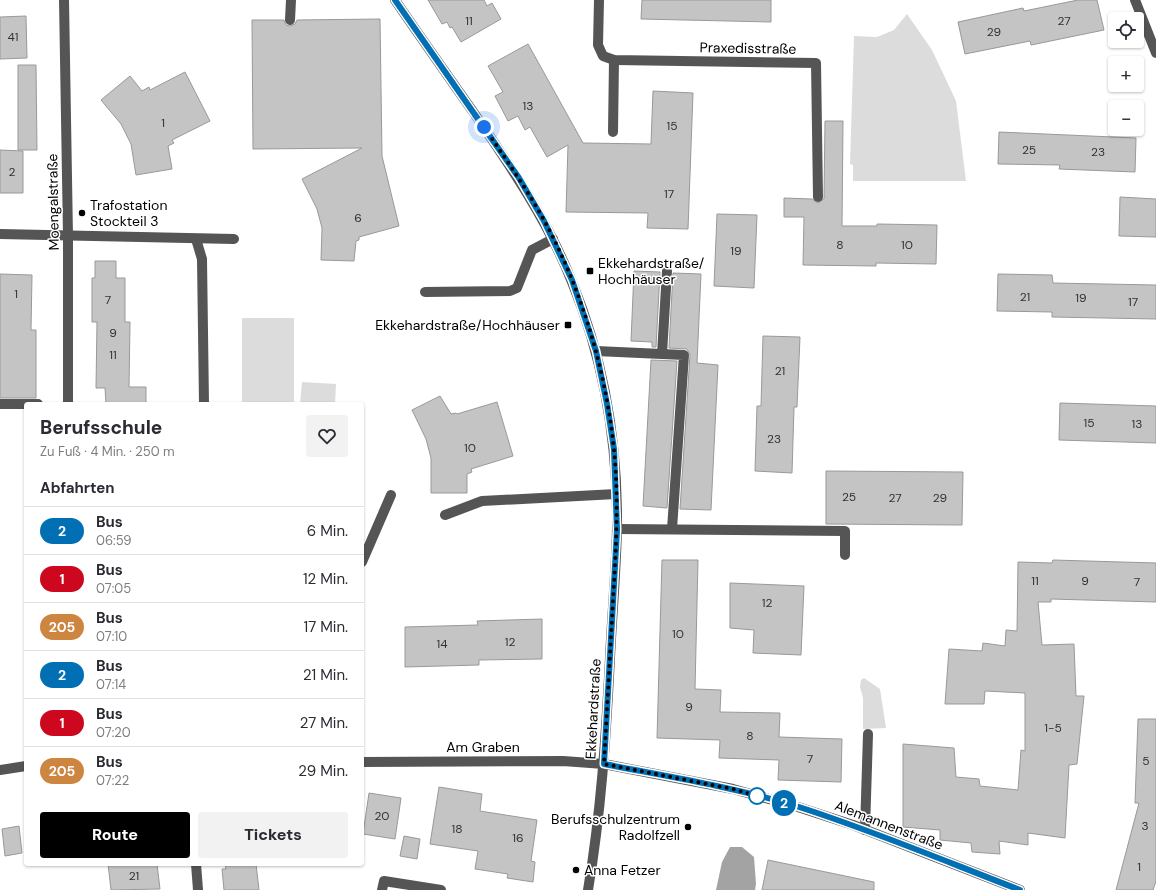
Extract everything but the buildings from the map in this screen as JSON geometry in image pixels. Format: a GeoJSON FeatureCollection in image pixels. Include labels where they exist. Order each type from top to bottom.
{"type":"FeatureCollection","features":[{"type":"Feature","properties":{"kind":"street","name":"Moengalstraße"},"geometry":{"type":"LineString","coordinates":[[64,0],[68,236],[68,402]]}},
{"type":"Feature","properties":{"kind":"street"},"geometry":{"type":"LineString","coordinates":[[290,20],[291,0]]}},
{"type":"Feature","properties":{"kind":"street","name":"Ekkehardstraße"},"geometry":{"type":"LineString","coordinates":[[395,0],[519,178],[553,239],[572,280],[596,351],[607,404],[614,449],[617,530],[604,764],[595,847],[588,890]]}},
{"type":"Feature","properties":{"kind":"street"},"geometry":{"type":"LineString","coordinates":[[599,0],[598,45],[603,56],[614,60],[613,132]]}},
{"type":"Feature","properties":{"kind":"street"},"geometry":{"type":"LineString","coordinates":[[1135,0],[1156,53]]}},
{"type":"Feature","properties":{"kind":"street","name":"Praxedisstraße"},"geometry":{"type":"LineString","coordinates":[[614,60],[816,63],[818,197]]}},
{"type":"Feature","properties":{"kind":"street"},"geometry":{"type":"LineString","coordinates":[[0,234],[234,239]]}},
{"type":"Feature","properties":{"kind":"street"},"geometry":{"type":"LineString","coordinates":[[196,239],[202,259],[204,402]]}},
{"type":"Feature","properties":{"kind":"street"},"geometry":{"type":"LineString","coordinates":[[425,292],[510,291],[517,288],[532,250],[553,239]]}},
{"type":"Feature","properties":{"kind":"street"},"geometry":{"type":"LineString","coordinates":[[662,354],[667,271]]}},
{"type":"Feature","properties":{"kind":"street"},"geometry":{"type":"LineString","coordinates":[[596,351],[684,355],[672,529]]}},
{"type":"Feature","properties":{"kind":"street"},"geometry":{"type":"LineString","coordinates":[[0,404],[24,404]]}},
{"type":"Feature","properties":{"kind":"street"},"geometry":{"type":"LineString","coordinates":[[445,515],[482,501],[616,494]]}},
{"type":"Feature","properties":{"kind":"street"},"geometry":{"type":"LineString","coordinates":[[364,557],[391,495]]}},
{"type":"Feature","properties":{"kind":"street"},"geometry":{"type":"LineString","coordinates":[[617,530],[672,529],[845,531],[845,554]]}},
{"type":"Feature","properties":{"kind":"street"},"geometry":{"type":"LineString","coordinates":[[865,830],[868,734]]}},
{"type":"Feature","properties":{"kind":"street","name":"Am Graben"},"geometry":{"type":"LineString","coordinates":[[364,762],[563,761],[604,764]]}},
{"type":"Feature","properties":{"kind":"street","name":"Alemannenstraße"},"geometry":{"type":"LineString","coordinates":[[604,764],[733,789],[798,807],[865,830],[1020,890]]}},
{"type":"Feature","properties":{"kind":"street"},"geometry":{"type":"LineString","coordinates":[[0,770],[24,766]]}},
{"type":"Feature","properties":{"kind":"street"},"geometry":{"type":"LineString","coordinates":[[196,866],[198,890]]}},
{"type":"Feature","properties":{"kind":"street"},"geometry":{"type":"LineString","coordinates":[[382,890],[384,881],[441,890]]}},
{"type":"Feature","properties":{"kind":"shaded area"},"geometry":{"type":"Polygon","coordinates":[[[907,14],[932,50],[956,101],[966,181],[853,181],[853,165],[850,164],[854,36],[877,37],[894,30],[907,14]]]}},
{"type":"Feature","properties":{"kind":"shaded area"},"geometry":{"type":"Polygon","coordinates":[[[242,318],[294,318],[294,402],[242,402],[242,318]]]}},
{"type":"Feature","properties":{"kind":"shaded area"},"geometry":{"type":"Polygon","coordinates":[[[302,382],[336,384],[335,402],[300,402],[302,382]]]}},
{"type":"Feature","properties":{"kind":"shaded area"},"geometry":{"type":"Polygon","coordinates":[[[864,678],[880,689],[886,728],[863,729],[863,698],[860,687],[861,680],[864,678]]]}},
{"type":"Feature","properties":{"kind":"shaded area"},"geometry":{"type":"Polygon","coordinates":[[[730,847],[742,847],[754,857],[755,890],[716,890],[722,862],[730,847]]]}},
{"type":"Feature","properties":{"kind":"bus line","name":"2"},"geometry":{"type":"LineString","coordinates":[[395,0],[519,178],[544,221],[572,280],[596,351],[607,404],[614,449],[617,530],[604,764],[733,789],[798,807],[853,825],[1020,890]]}},
{"type":"Feature","properties":{"kind":"place","name":"Trafostation Stockteil 3"},"geometry":{"type":"Point","coordinates":[82,213]}},
{"type":"Feature","properties":{"kind":"place","name":"Ekkehardstraße/ Hochhäuser"},"geometry":{"type":"Point","coordinates":[590,271]}},
{"type":"Feature","properties":{"kind":"place","name":"Ekkehardstraße/Hochhäuser"},"geometry":{"type":"Point","coordinates":[568,325]}},
{"type":"Feature","properties":{"kind":"place","name":"Berufsschulzentrum Radolfzell"},"geometry":{"type":"Point","coordinates":[688,827]}},
{"type":"Feature","properties":{"kind":"place","name":"Anna Fetzer"},"geometry":{"type":"Point","coordinates":[576,870]}},
{"type":"Feature","properties":{"kind":"route"},"geometry":{"type":"LineString","coordinates":[[484,127],[519,178],[544,221],[572,280],[596,351],[607,404],[614,449],[617,530],[604,764],[733,789],[757,796]]}}]}
